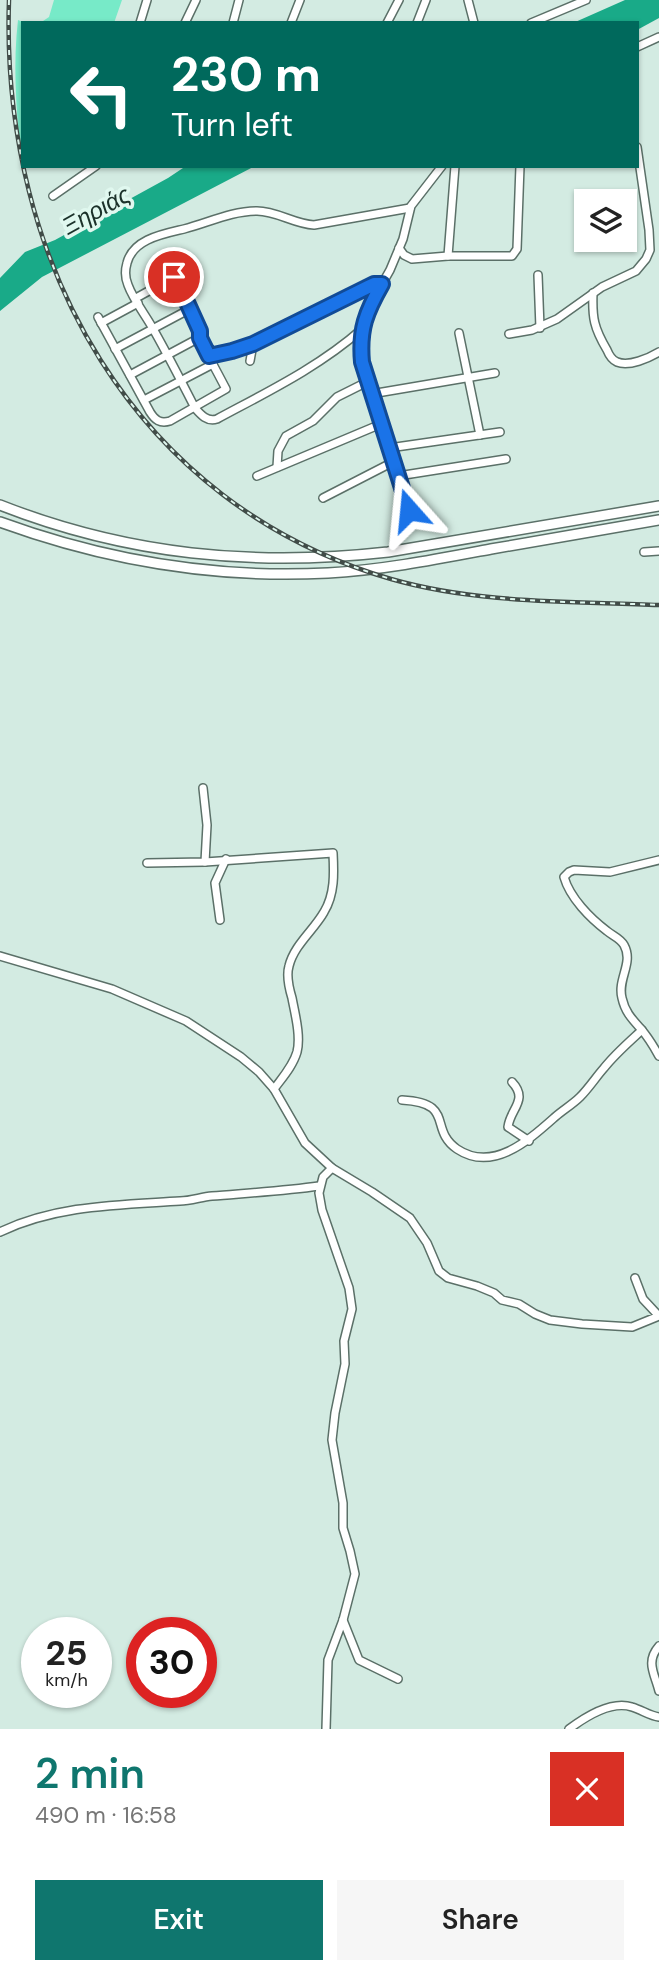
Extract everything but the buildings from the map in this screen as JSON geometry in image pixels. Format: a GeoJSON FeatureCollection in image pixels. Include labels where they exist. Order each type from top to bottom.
{"type":"FeatureCollection","features":[{"type":"Feature","properties":{"kind":"main road"},"geometry":{"type":"LineString","coordinates":[[0,505],[60,527],[131,544],[193,554],[271,559],[388,552],[659,506]]}},
{"type":"Feature","properties":{"kind":"main road"},"geometry":{"type":"LineString","coordinates":[[0,522],[127,560],[173,567],[274,574],[329,573],[405,564],[659,520]]}},
{"type":"Feature","properties":{"kind":"street"},"geometry":{"type":"LineString","coordinates":[[141,21],[147,0]]}},
{"type":"Feature","properties":{"kind":"street"},"geometry":{"type":"LineString","coordinates":[[186,21],[196,0]]}},
{"type":"Feature","properties":{"kind":"street"},"geometry":{"type":"LineString","coordinates":[[234,21],[239,0]]}},
{"type":"Feature","properties":{"kind":"street"},"geometry":{"type":"LineString","coordinates":[[292,21],[300,0]]}},
{"type":"Feature","properties":{"kind":"street"},"geometry":{"type":"LineString","coordinates":[[388,21],[399,0]]}},
{"type":"Feature","properties":{"kind":"street"},"geometry":{"type":"LineString","coordinates":[[418,21],[426,0]]}},
{"type":"Feature","properties":{"kind":"street"},"geometry":{"type":"LineString","coordinates":[[468,0],[473,21]]}},
{"type":"Feature","properties":{"kind":"street"},"geometry":{"type":"LineString","coordinates":[[536,21],[586,0]]}},
{"type":"Feature","properties":{"kind":"street"},"geometry":{"type":"LineString","coordinates":[[639,46],[659,37]]}},
{"type":"Feature","properties":{"kind":"street"},"geometry":{"type":"LineString","coordinates":[[509,334],[540,328],[564,316],[602,287],[636,271],[649,255],[649,230],[639,161]]}},
{"type":"Feature","properties":{"kind":"street"},"geometry":{"type":"LineString","coordinates":[[53,196],[93,168]]}},
{"type":"Feature","properties":{"kind":"street"},"geometry":{"type":"LineString","coordinates":[[409,510],[371,394],[361,347],[362,329],[368,309],[399,248],[410,208],[440,168]]}},
{"type":"Feature","properties":{"kind":"street"},"geometry":{"type":"LineString","coordinates":[[448,256],[455,168]]}},
{"type":"Feature","properties":{"kind":"street"},"geometry":{"type":"LineString","coordinates":[[399,248],[409,258],[508,257],[516,254],[520,168]]}},
{"type":"Feature","properties":{"kind":"street"},"geometry":{"type":"LineString","coordinates":[[362,329],[307,370],[212,420],[195,408],[127,282],[126,265],[134,250],[156,236],[243,212],[270,212],[305,225],[314,225],[410,208]]}},
{"type":"Feature","properties":{"kind":"street"},"geometry":{"type":"LineString","coordinates":[[538,275],[540,328]]}},
{"type":"Feature","properties":{"kind":"street"},"geometry":{"type":"LineString","coordinates":[[174,277],[190,309],[201,334],[200,338],[226,389],[170,421],[162,422],[154,418],[99,320],[137,301],[174,277]]}},
{"type":"Feature","properties":{"kind":"street"},"geometry":{"type":"LineString","coordinates":[[209,356],[253,344],[374,284],[382,284]]}},
{"type":"Feature","properties":{"kind":"street"},"geometry":{"type":"LineString","coordinates":[[593,293],[592,313],[596,332],[611,358],[625,363],[659,352]]}},
{"type":"Feature","properties":{"kind":"street"},"geometry":{"type":"LineString","coordinates":[[116,349],[190,309]]}},
{"type":"Feature","properties":{"kind":"street"},"geometry":{"type":"LineString","coordinates":[[459,333],[480,435]]}},
{"type":"Feature","properties":{"kind":"street"},"geometry":{"type":"LineString","coordinates":[[130,375],[200,338]]}},
{"type":"Feature","properties":{"kind":"street"},"geometry":{"type":"LineString","coordinates":[[250,361],[253,344]]}},
{"type":"Feature","properties":{"kind":"street"},"geometry":{"type":"LineString","coordinates":[[144,400],[213,364]]}},
{"type":"Feature","properties":{"kind":"street"},"geometry":{"type":"LineString","coordinates":[[371,394],[495,373]]}},
{"type":"Feature","properties":{"kind":"street"},"geometry":{"type":"LineString","coordinates":[[277,467],[278,451],[286,436],[313,421],[337,397],[368,382]]}},
{"type":"Feature","properties":{"kind":"street"},"geometry":{"type":"LineString","coordinates":[[257,476],[381,424]]}},
{"type":"Feature","properties":{"kind":"street"},"geometry":{"type":"LineString","coordinates":[[389,448],[500,432]]}},
{"type":"Feature","properties":{"kind":"street"},"geometry":{"type":"LineString","coordinates":[[398,476],[506,459]]}},
{"type":"Feature","properties":{"kind":"street"},"geometry":{"type":"LineString","coordinates":[[323,498],[393,463]]}},
{"type":"Feature","properties":{"kind":"street"},"geometry":{"type":"LineString","coordinates":[[644,552],[659,551]]}},
{"type":"Feature","properties":{"kind":"street"},"geometry":{"type":"LineString","coordinates":[[203,788],[206,816],[205,862]]}},
{"type":"Feature","properties":{"kind":"street"},"geometry":{"type":"LineString","coordinates":[[147,863],[205,862],[333,853],[334,871],[329,901],[289,966],[298,1048],[291,1065],[274,1089]]}},
{"type":"Feature","properties":{"kind":"street"},"geometry":{"type":"LineString","coordinates":[[220,920],[215,883],[226,859]]}},
{"type":"Feature","properties":{"kind":"street"},"geometry":{"type":"LineString","coordinates":[[659,860],[610,872],[574,870],[564,877],[578,902],[624,945],[628,962],[621,983],[621,994],[626,1012],[659,1056]]}},
{"type":"Feature","properties":{"kind":"street"},"geometry":{"type":"LineString","coordinates":[[0,956],[112,989],[186,1021],[241,1058],[259,1072],[274,1089],[305,1143],[332,1168],[411,1218],[443,1275],[494,1293],[502,1300],[519,1304],[542,1318],[625,1327],[639,1325],[659,1316],[643,1299],[635,1278]]}},
{"type":"Feature","properties":{"kind":"street"},"geometry":{"type":"LineString","coordinates":[[402,1100],[423,1102],[433,1109],[452,1145],[465,1153],[502,1155],[529,1141],[580,1097],[605,1066],[642,1030]]}},
{"type":"Feature","properties":{"kind":"street"},"geometry":{"type":"LineString","coordinates":[[512,1082],[517,1087],[519,1100],[508,1127],[529,1141]]}},
{"type":"Feature","properties":{"kind":"street"},"geometry":{"type":"LineString","coordinates":[[326,1729],[328,1660],[354,1579],[343,1528],[342,1503],[332,1440],[345,1364],[344,1341],[352,1309],[349,1288],[322,1210],[319,1193],[323,1177],[332,1168]]}},
{"type":"Feature","properties":{"kind":"street"},"geometry":{"type":"LineString","coordinates":[[0,1232],[63,1211],[320,1186]]}},
{"type":"Feature","properties":{"kind":"street"},"geometry":{"type":"LineString","coordinates":[[343,1620],[359,1660],[398,1679]]}},
{"type":"Feature","properties":{"kind":"street"},"geometry":{"type":"LineString","coordinates":[[659,1646],[653,1652],[651,1664],[659,1691]]}},
{"type":"Feature","properties":{"kind":"street"},"geometry":{"type":"LineString","coordinates":[[569,1729],[586,1717],[620,1705],[631,1706],[659,1717]]}},
{"type":"Feature","properties":{"kind":"shaded area"},"geometry":{"type":"Polygon","coordinates":[[[54,0],[122,0],[115,21],[43,21],[49,17],[54,0]]]}},
{"type":"Feature","properties":{"kind":"shaded area"},"geometry":{"type":"Polygon","coordinates":[[[625,0],[659,0],[659,18],[639,29],[639,21],[578,21],[625,0]]]}},
{"type":"Feature","properties":{"kind":"shaded area"},"geometry":{"type":"Polygon","coordinates":[[[18,20],[21,21],[20,148],[16,84],[18,20]]]}},
{"type":"Feature","properties":{"kind":"shaded area"},"geometry":{"type":"Polygon","coordinates":[[[183,168],[251,168],[42,277],[0,311],[0,278],[25,252],[55,240],[183,168]]]}},
{"type":"Feature","properties":{"kind":"railway"},"geometry":{"type":"LineString","coordinates":[[9,0],[12,98],[21,147]]}},
{"type":"Feature","properties":{"kind":"railway"},"geometry":{"type":"LineString","coordinates":[[25,168],[29,191],[59,280],[101,361],[156,433],[222,494],[301,544],[391,579],[491,597],[659,605]]}},
{"type":"Feature","properties":{"kind":"route"},"geometry":{"type":"LineString","coordinates":[[174,277],[209,356],[244,348],[374,284],[382,284],[363,322],[362,362],[409,510]]}},
{"type":"Feature","properties":{"kind":"water label","name":"Ξηριάς"},"geometry":{"type":"Point","coordinates":[96,210]}}]}
